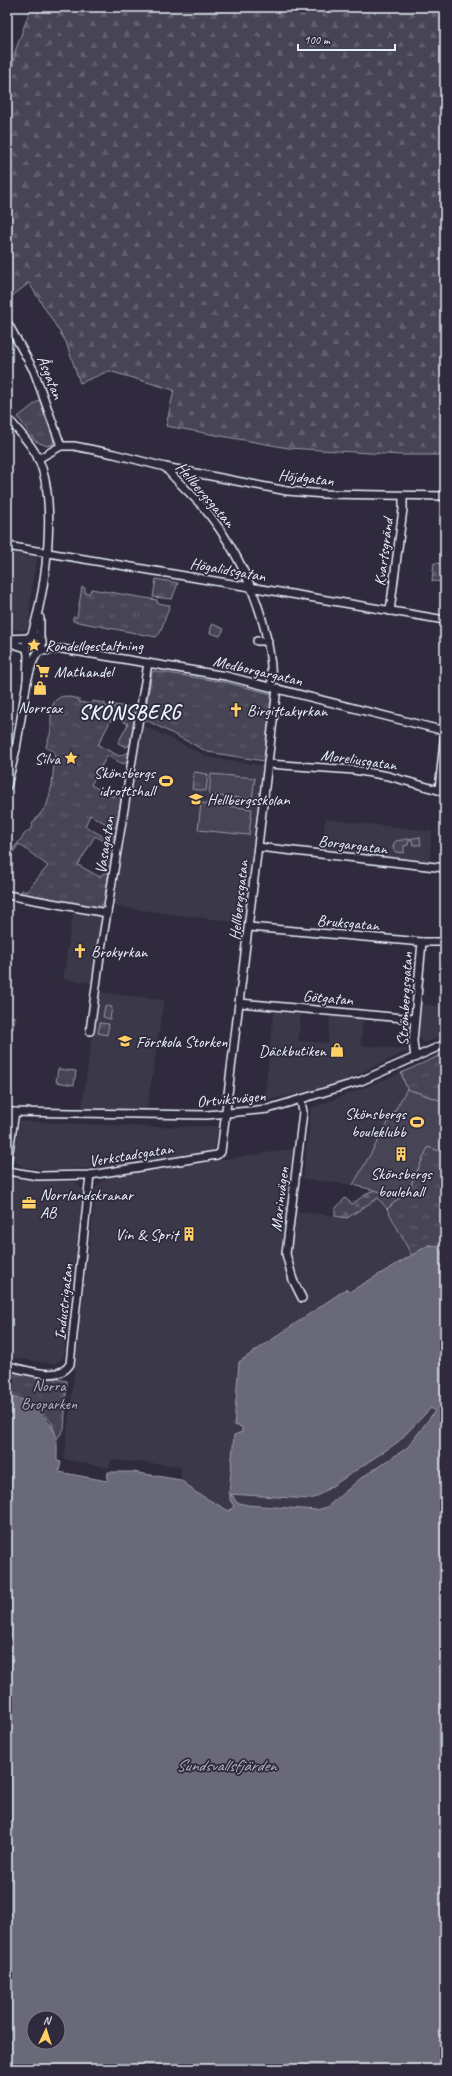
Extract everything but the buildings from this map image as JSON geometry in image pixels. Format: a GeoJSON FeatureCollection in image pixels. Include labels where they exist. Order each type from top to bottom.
{"type":"FeatureCollection","features":[{"type":"Feature","properties":{"kind":"street","name":"Åsgatan"},"geometry":{"type":"LineString","coordinates":[[7,322],[34,371],[61,446]]}},
{"type":"Feature","properties":{"kind":"street"},"geometry":{"type":"LineString","coordinates":[[7,418],[38,459],[48,503],[49,527],[47,552],[39,607],[26,643],[27,681]]}},
{"type":"Feature","properties":{"kind":"street"},"geometry":{"type":"LineString","coordinates":[[38,459],[61,446]]}},
{"type":"Feature","properties":{"kind":"street","name":"Hellbergsgatan"},"geometry":{"type":"LineString","coordinates":[[61,446],[88,448],[166,467],[203,507],[228,542],[250,587],[268,641],[274,687],[268,764],[226,1114]]}},
{"type":"Feature","properties":{"kind":"street","name":"Höjdgatan"},"geometry":{"type":"LineString","coordinates":[[166,467],[287,491],[324,494],[445,496]]}},
{"type":"Feature","properties":{"kind":"street","name":"Kvartsgränd"},"geometry":{"type":"LineString","coordinates":[[390,611],[403,509],[403,496]]}},
{"type":"Feature","properties":{"kind":"street","name":"Högalidsgatan"},"geometry":{"type":"LineString","coordinates":[[7,546],[445,620]]}},
{"type":"Feature","properties":{"kind":"street"},"geometry":{"type":"LineString","coordinates":[[7,786],[16,749],[27,681],[33,661],[43,646],[41,639],[39,607]]}},
{"type":"Feature","properties":{"kind":"street"},"geometry":{"type":"LineString","coordinates":[[7,640],[29,637],[41,639]]}},
{"type":"Feature","properties":{"kind":"street","name":"Medborgargatan"},"geometry":{"type":"LineString","coordinates":[[41,639],[62,649],[226,676],[445,731]]}},
{"type":"Feature","properties":{"kind":"street"},"geometry":{"type":"LineString","coordinates":[[7,640],[33,653],[39,652]]}},
{"type":"Feature","properties":{"kind":"street"},"geometry":{"type":"LineString","coordinates":[[257,641],[268,641]]}},
{"type":"Feature","properties":{"kind":"street","name":"Medborgargatan"},"geometry":{"type":"LineString","coordinates":[[39,652],[62,649]]}},
{"type":"Feature","properties":{"kind":"street","name":"Vasagatan"},"geometry":{"type":"LineString","coordinates":[[90,1031],[107,913],[148,663]]}},
{"type":"Feature","properties":{"kind":"street"},"geometry":{"type":"LineString","coordinates":[[442,791],[445,731]]}},
{"type":"Feature","properties":{"kind":"street"},"geometry":{"type":"LineString","coordinates":[[7,748],[16,749]]}},
{"type":"Feature","properties":{"kind":"street","name":"Moreliusgatan"},"geometry":{"type":"LineString","coordinates":[[268,764],[354,770],[388,776],[442,791]]}},
{"type":"Feature","properties":{"kind":"street","name":"Borgargatan"},"geometry":{"type":"LineString","coordinates":[[258,847],[445,868]]}},
{"type":"Feature","properties":{"kind":"street"},"geometry":{"type":"LineString","coordinates":[[7,895],[107,913]]}},
{"type":"Feature","properties":{"kind":"street","name":"Bruksgatan"},"geometry":{"type":"LineString","coordinates":[[249,927],[422,942],[445,942]]}},
{"type":"Feature","properties":{"kind":"street","name":"Strömbergsgatan"},"geometry":{"type":"LineString","coordinates":[[415,1058],[413,1042],[414,1019],[422,942]]}},
{"type":"Feature","properties":{"kind":"street","name":"Götgatan"},"geometry":{"type":"LineString","coordinates":[[240,1003],[414,1019]]}},
{"type":"Feature","properties":{"kind":"street","name":"Ortviksvägen"},"geometry":{"type":"LineString","coordinates":[[7,1112],[150,1115],[226,1114],[268,1109],[301,1101],[361,1081],[445,1044]]}},
{"type":"Feature","properties":{"kind":"street","name":"Marinvägen"},"geometry":{"type":"LineString","coordinates":[[301,1101],[304,1112],[286,1254],[293,1280],[302,1298]]}},
{"type":"Feature","properties":{"kind":"street"},"geometry":{"type":"LineString","coordinates":[[7,1164],[15,1112]]}},
{"type":"Feature","properties":{"kind":"street","name":"Verkstadsgatan"},"geometry":{"type":"LineString","coordinates":[[7,1171],[38,1176],[90,1175],[217,1155],[222,1149],[226,1114]]}},
{"type":"Feature","properties":{"kind":"street","name":"Industrigatan"},"geometry":{"type":"LineString","coordinates":[[7,1366],[53,1374],[64,1372],[70,1364],[90,1175]]}},
{"type":"Feature","properties":{"kind":"shaded area"},"geometry":{"type":"Polygon","coordinates":[[[7,551],[38,558],[32,581],[29,625],[24,631],[13,629],[13,625],[7,626],[7,551]]]}},
{"type":"Feature","properties":{"kind":"shaded area","name":"Hellbergsskolan"},"geometry":{"type":"Polygon","coordinates":[[[143,725],[208,757],[265,766],[246,918],[242,923],[117,907],[114,904],[143,725]]]}},
{"type":"Feature","properties":{"kind":"shaded area"},"geometry":{"type":"Polygon","coordinates":[[[325,819],[432,831],[429,863],[322,851],[325,819]]]}},
{"type":"Feature","properties":{"kind":"shaded area"},"geometry":{"type":"Polygon","coordinates":[[[73,912],[100,917],[102,920],[94,983],[63,979],[73,912]]]}},
{"type":"Feature","properties":{"kind":"shaded area","name":"Förskola Storken"},"geometry":{"type":"Polygon","coordinates":[[[98,992],[164,1000],[147,1111],[84,1109],[82,1107],[98,992]]]}},
{"type":"Feature","properties":{"kind":"shaded area"},"geometry":{"type":"Polygon","coordinates":[[[445,1002],[445,1034],[425,1043],[422,1042],[418,1036],[422,1004],[437,1006],[445,1002]]]}},
{"type":"Feature","properties":{"kind":"shaded area"},"geometry":{"type":"Polygon","coordinates":[[[274,1011],[301,1014],[298,1041],[328,1043],[330,1016],[363,1019],[361,1045],[408,1049],[407,1051],[348,1079],[324,1088],[264,1101],[274,1011]]]}},
{"type":"Feature","properties":{"kind":"shaded area"},"geometry":{"type":"Polygon","coordinates":[[[401,1073],[407,1089],[353,1185],[303,1179],[311,1108],[401,1073]]]}},
{"type":"Feature","properties":{"kind":"shaded area"},"geometry":{"type":"Polygon","coordinates":[[[20,1121],[154,1127],[218,1126],[215,1148],[210,1152],[96,1168],[49,1170],[23,1167],[17,1163],[14,1157],[20,1121]]]}},
{"type":"Feature","properties":{"kind":"shaded area"},"geometry":{"type":"Polygon","coordinates":[[[293,1149],[285,1210],[347,1217],[378,1197],[412,1256],[391,1266],[348,1292],[346,1289],[239,1362],[234,1425],[242,1427],[242,1432],[234,1435],[398,1442],[431,1408],[435,1411],[407,1448],[361,1478],[327,1507],[317,1510],[247,1505],[236,1502],[233,1496],[234,1506],[229,1511],[195,1492],[181,1480],[180,1466],[111,1460],[109,1468],[64,1459],[96,1188],[102,1180],[109,1179],[109,1176],[293,1149]]]}},
{"type":"Feature","properties":{"kind":"shaded area"},"geometry":{"type":"Polygon","coordinates":[[[14,1179],[73,1182],[78,1183],[83,1191],[64,1356],[60,1361],[54,1364],[7,1357],[7,1190],[8,1184],[14,1179]]]}},
{"type":"Feature","properties":{"kind":"green space"},"geometry":{"type":"Polygon","coordinates":[[[31,7],[445,7],[445,455],[402,455],[288,448],[166,426],[174,390],[109,371],[80,383],[66,342],[29,283],[7,300],[7,126],[10,126],[9,88],[15,52],[31,7]]]}},
{"type":"Feature","properties":{"kind":"green space"},"geometry":{"type":"Polygon","coordinates":[[[42,398],[54,438],[53,444],[47,446],[35,441],[18,417],[42,398]]]}},
{"type":"Feature","properties":{"kind":"green space"},"geometry":{"type":"Polygon","coordinates":[[[434,563],[445,564],[445,582],[432,581],[434,563]]]}},
{"type":"Feature","properties":{"kind":"green space"},"geometry":{"type":"Polygon","coordinates":[[[156,579],[178,583],[172,599],[153,597],[156,579]]]}},
{"type":"Feature","properties":{"kind":"green space"},"geometry":{"type":"Polygon","coordinates":[[[82,587],[85,588],[85,593],[90,593],[91,589],[157,600],[157,603],[170,605],[160,633],[156,637],[73,621],[73,617],[77,617],[82,587]]]}},
{"type":"Feature","properties":{"kind":"green space"},"geometry":{"type":"Polygon","coordinates":[[[212,624],[224,629],[220,636],[210,633],[212,624]]]}},
{"type":"Feature","properties":{"kind":"green space"},"geometry":{"type":"Polygon","coordinates":[[[154,671],[224,682],[272,694],[264,761],[208,752],[144,719],[152,672],[154,671]]]}},
{"type":"Feature","properties":{"kind":"green space"},"geometry":{"type":"Polygon","coordinates":[[[65,696],[79,699],[79,702],[91,704],[92,701],[105,703],[105,706],[114,708],[114,705],[136,708],[130,745],[126,747],[118,743],[128,724],[113,716],[98,745],[119,756],[129,752],[127,762],[123,764],[107,756],[91,785],[113,797],[114,795],[122,793],[116,827],[114,828],[90,815],[85,826],[106,838],[107,835],[115,833],[110,867],[100,862],[110,844],[95,836],[78,865],[100,877],[102,874],[109,872],[104,903],[100,908],[20,893],[22,890],[26,892],[48,866],[19,844],[7,860],[7,857],[27,831],[29,831],[33,826],[32,824],[47,805],[52,785],[55,752],[46,748],[51,730],[51,712],[56,700],[65,696]]]}},
{"type":"Feature","properties":{"kind":"green space"},"geometry":{"type":"Polygon","coordinates":[[[194,772],[208,774],[206,791],[192,789],[194,772]]]}},
{"type":"Feature","properties":{"kind":"green space"},"geometry":{"type":"Polygon","coordinates":[[[211,774],[255,778],[252,799],[209,795],[211,774]]]}},
{"type":"Feature","properties":{"kind":"green space"},"geometry":{"type":"Polygon","coordinates":[[[201,803],[252,809],[249,835],[198,830],[201,803]]]}},
{"type":"Feature","properties":{"kind":"green space"},"geometry":{"type":"Polygon","coordinates":[[[420,837],[421,845],[413,845],[412,840],[409,840],[408,845],[404,846],[404,853],[396,852],[393,849],[396,841],[420,837]]]}},
{"type":"Feature","properties":{"kind":"green space"},"geometry":{"type":"Polygon","coordinates":[[[105,1006],[112,1007],[110,1019],[103,1017],[105,1006]]]}},
{"type":"Feature","properties":{"kind":"green space"},"geometry":{"type":"Polygon","coordinates":[[[7,1016],[15,1017],[13,1029],[7,1027],[7,1016]]]}},
{"type":"Feature","properties":{"kind":"green space"},"geometry":{"type":"Polygon","coordinates":[[[100,1023],[109,1024],[107,1035],[98,1033],[100,1023]]]}},
{"type":"Feature","properties":{"kind":"green space"},"geometry":{"type":"Polygon","coordinates":[[[445,1053],[445,1102],[407,1089],[401,1073],[445,1053]]]}},
{"type":"Feature","properties":{"kind":"green space"},"geometry":{"type":"Polygon","coordinates":[[[58,1069],[76,1071],[74,1085],[56,1082],[58,1069]]]}},
{"type":"Feature","properties":{"kind":"green space","name":"Skönsbergs bouleklubb"},"geometry":{"type":"Polygon","coordinates":[[[407,1089],[445,1102],[445,1153],[428,1147],[409,1189],[405,1193],[398,1196],[353,1185],[407,1089]]]}},
{"type":"Feature","properties":{"kind":"green space"},"geometry":{"type":"Polygon","coordinates":[[[428,1146],[445,1153],[445,1258],[437,1246],[429,1245],[412,1256],[387,1209],[409,1189],[428,1146]]]}},
{"type":"Feature","properties":{"kind":"green space"},"geometry":{"type":"Polygon","coordinates":[[[376,1190],[398,1196],[405,1193],[387,1209],[378,1198],[347,1218],[335,1216],[335,1209],[345,1198],[352,1204],[369,1192],[376,1190]]]}},
{"type":"Feature","properties":{"kind":"green space","name":"Norra Broparken"},"geometry":{"type":"Polygon","coordinates":[[[7,1370],[67,1381],[64,1429],[57,1439],[51,1422],[32,1402],[7,1397],[7,1370]]]}},
{"type":"Feature","properties":{"kind":"water","name":"Sundsvallsfjärden"},"geometry":{"type":"Polygon","coordinates":[[[429,1245],[437,1246],[445,1258],[445,2069],[7,2069],[7,1397],[27,1401],[48,1421],[57,1440],[57,1461],[61,1462],[59,1472],[107,1481],[108,1472],[133,1472],[181,1480],[195,1492],[229,1511],[234,1506],[230,1500],[230,1495],[233,1496],[236,1502],[247,1505],[317,1510],[327,1507],[361,1478],[407,1448],[435,1411],[431,1408],[398,1442],[316,1497],[310,1499],[229,1494],[234,1435],[242,1432],[242,1427],[234,1425],[239,1362],[346,1289],[349,1292],[429,1245]]]}},
{"type":"Feature","properties":{"kind":"place","name":"Rondellgestaltning"},"geometry":{"type":"Point","coordinates":[34,645]}},
{"type":"Feature","properties":{"kind":"place","name":"Mathandel"},"geometry":{"type":"Point","coordinates":[43,671]}},
{"type":"Feature","properties":{"kind":"place","name":"Norrsax"},"geometry":{"type":"Point","coordinates":[40,688]}},
{"type":"Feature","properties":{"kind":"place","name":"Birgittakyrkan"},"geometry":{"type":"Point","coordinates":[236,710]}},
{"type":"Feature","properties":{"kind":"place","name":"Silva"},"geometry":{"type":"Point","coordinates":[71,758]}},
{"type":"Feature","properties":{"kind":"place","name":"Skönsbergs idrottshall"},"geometry":{"type":"Point","coordinates":[166,781]}},
{"type":"Feature","properties":{"kind":"place","name":"Hellbergsskolan"},"geometry":{"type":"Point","coordinates":[196,799]}},
{"type":"Feature","properties":{"kind":"place","name":"Brokyrkan"},"geometry":{"type":"Point","coordinates":[80,951]}},
{"type":"Feature","properties":{"kind":"place","name":"Förskola Storken"},"geometry":{"type":"Point","coordinates":[125,1041]}},
{"type":"Feature","properties":{"kind":"place","name":"Däckbutiken"},"geometry":{"type":"Point","coordinates":[337,1050]}},
{"type":"Feature","properties":{"kind":"place","name":"Skönsbergs bouleklubb"},"geometry":{"type":"Point","coordinates":[417,1122]}},
{"type":"Feature","properties":{"kind":"place","name":"Skönsbergs boulehall"},"geometry":{"type":"Point","coordinates":[401,1154]}},
{"type":"Feature","properties":{"kind":"place","name":"Norrlandskranar AB"},"geometry":{"type":"Point","coordinates":[29,1203]}},
{"type":"Feature","properties":{"kind":"place","name":"Vin & Sprit"},"geometry":{"type":"Point","coordinates":[189,1234]}},
{"type":"Feature","properties":{"kind":"district","name":"SKÖNSBERG"},"geometry":{"type":"Point","coordinates":[130,712]}}]}
